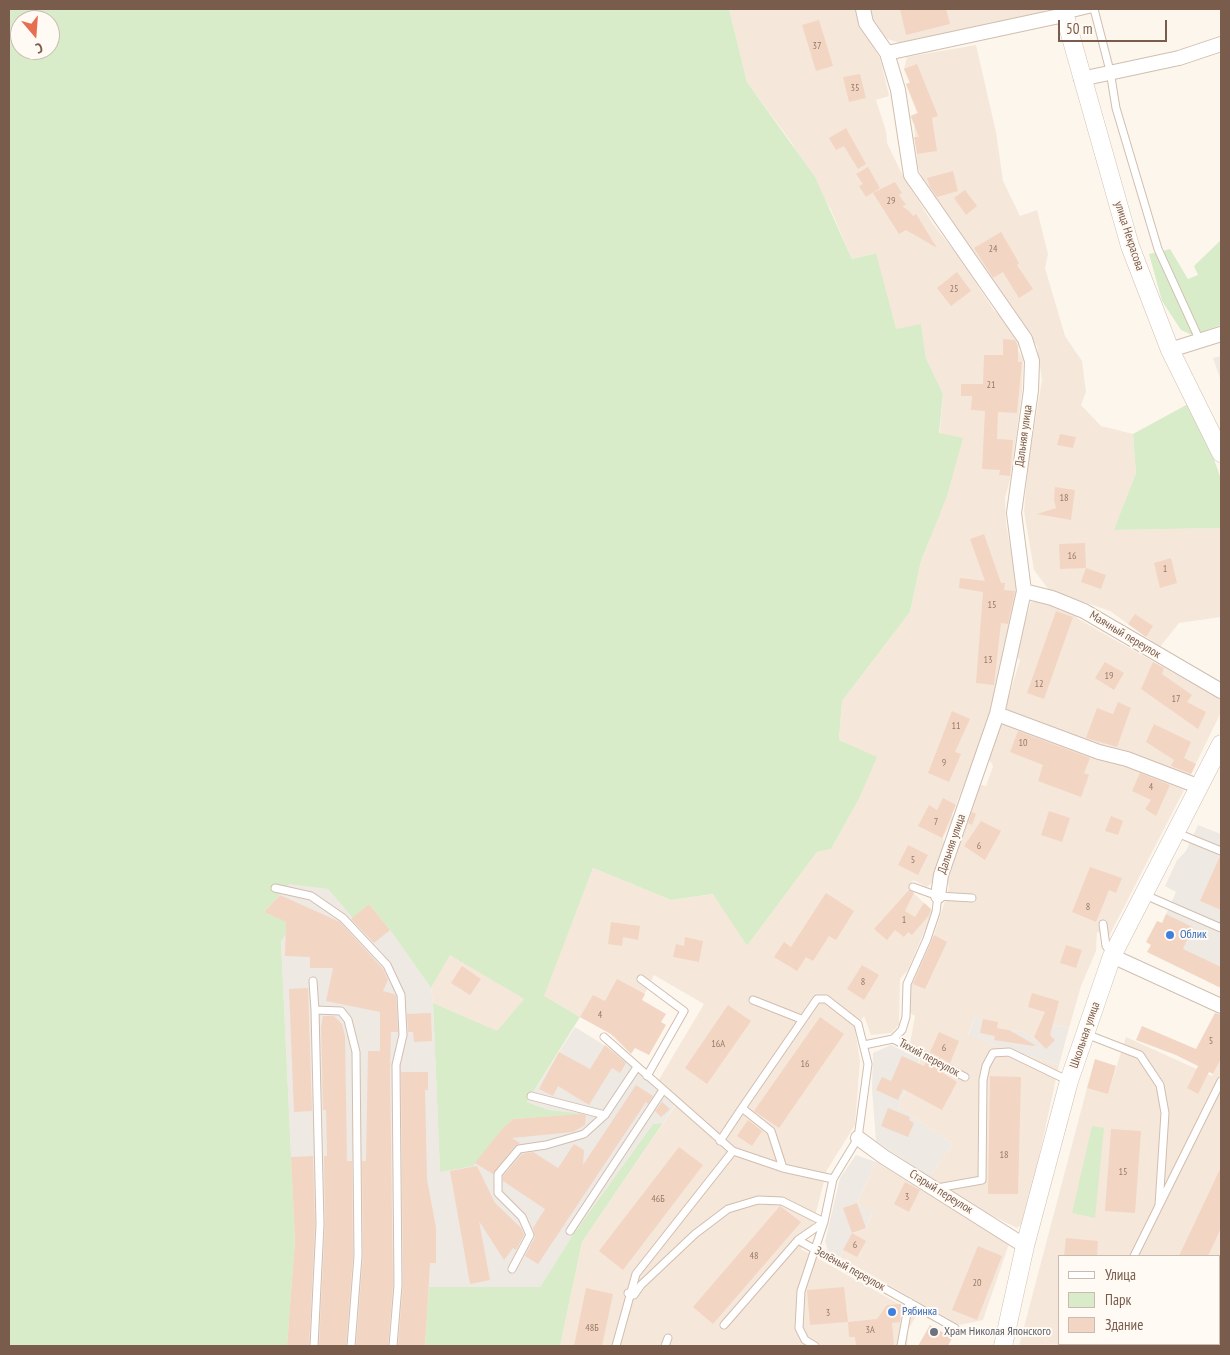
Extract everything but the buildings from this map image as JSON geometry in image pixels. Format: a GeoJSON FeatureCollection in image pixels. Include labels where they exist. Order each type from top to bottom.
{"type":"FeatureCollection","features":[{"type":"Feature","properties":{"kind":"street","name":"Дальняя улица"},"geometry":{"type":"LineString","coordinates":[[863,9],[866,24],[887,53],[898,90],[911,175],[1025,339],[1032,361],[1014,513],[1024,591],[997,714],[941,875],[938,896]]}},
{"type":"Feature","properties":{"kind":"street"},"geometry":{"type":"LineString","coordinates":[[887,53],[1063,12]]}},
{"type":"Feature","properties":{"kind":"street","name":"улица Некрасова"},"geometry":{"type":"LineString","coordinates":[[1063,12],[1130,246],[1170,350],[1219,444]]}},
{"type":"Feature","properties":{"kind":"street"},"geometry":{"type":"LineString","coordinates":[[1081,80],[1110,71],[1179,58],[1221,44]]}},
{"type":"Feature","properties":{"kind":"street"},"geometry":{"type":"LineString","coordinates":[[1170,350],[1221,334]]}},
{"type":"Feature","properties":{"kind":"street","name":"Маячный переулок"},"geometry":{"type":"LineString","coordinates":[[1024,591],[1052,598],[1084,611],[1221,691]]}},
{"type":"Feature","properties":{"kind":"street"},"geometry":{"type":"LineString","coordinates":[[997,714],[1099,752],[1128,759],[1200,788]]}},
{"type":"Feature","properties":{"kind":"street","name":"Школьная улица"},"geometry":{"type":"LineString","coordinates":[[1003,1346],[1025,1246],[1069,1081],[1112,956],[1200,788],[1217,765],[1221,744]]}},
{"type":"Feature","properties":{"kind":"street"},"geometry":{"type":"LineString","coordinates":[[1112,956],[1221,1006]]}},
{"type":"Feature","properties":{"kind":"street","name":"Старый переулок"},"geometry":{"type":"LineString","coordinates":[[858,1138],[1025,1246]]}},
{"type":"Feature","properties":{"kind":"lane"},"geometry":{"type":"LineString","coordinates":[[1063,12],[1092,9],[1110,71],[1116,108],[1158,250],[1200,341]]}},
{"type":"Feature","properties":{"kind":"lane"},"geometry":{"type":"LineString","coordinates":[[1176,833],[1221,851]]}},
{"type":"Feature","properties":{"kind":"lane"},"geometry":{"type":"LineString","coordinates":[[913,887],[938,896],[972,898]]}},
{"type":"Feature","properties":{"kind":"lane"},"geometry":{"type":"LineString","coordinates":[[275,888],[311,896],[343,918],[387,965],[401,995],[403,1036],[396,1065],[398,1285],[393,1346]]}},
{"type":"Feature","properties":{"kind":"lane"},"geometry":{"type":"LineString","coordinates":[[1144,894],[1221,928]]}},
{"type":"Feature","properties":{"kind":"lane"},"geometry":{"type":"LineString","coordinates":[[893,1039],[902,1030],[906,1017],[907,984],[930,930],[936,912],[938,896]]}},
{"type":"Feature","properties":{"kind":"lane"},"geometry":{"type":"LineString","coordinates":[[1102,924],[1106,946],[1112,956]]}},
{"type":"Feature","properties":{"kind":"lane"},"geometry":{"type":"LineString","coordinates":[[641,979],[684,1011],[647,1076]]}},
{"type":"Feature","properties":{"kind":"lane"},"geometry":{"type":"LineString","coordinates":[[313,981],[320,1224],[314,1346]]}},
{"type":"Feature","properties":{"kind":"lane"},"geometry":{"type":"LineString","coordinates":[[720,1140],[801,1019],[817,999],[826,999],[858,1024],[868,1064],[858,1138],[833,1179],[824,1222],[801,1291],[799,1328],[805,1340],[815,1346]]}},
{"type":"Feature","properties":{"kind":"lane"},"geometry":{"type":"LineString","coordinates":[[753,1000],[801,1019]]}},
{"type":"Feature","properties":{"kind":"lane"},"geometry":{"type":"LineString","coordinates":[[315,1010],[340,1011],[348,1020],[356,1052],[358,1256],[351,1346]]}},
{"type":"Feature","properties":{"kind":"lane"},"geometry":{"type":"LineString","coordinates":[[1085,1034],[1140,1055],[1160,1085],[1165,1113],[1159,1204]]}},
{"type":"Feature","properties":{"kind":"lane"},"geometry":{"type":"LineString","coordinates":[[604,1037],[733,1151],[783,1168],[833,1179]]}},
{"type":"Feature","properties":{"kind":"lane","name":"Тихий переулок"},"geometry":{"type":"LineString","coordinates":[[864,1045],[893,1039],[965,1077]]}},
{"type":"Feature","properties":{"kind":"lane"},"geometry":{"type":"LineString","coordinates":[[936,1189],[982,1180],[983,1080],[986,1066],[993,1053],[1009,1052],[1069,1081]]}},
{"type":"Feature","properties":{"kind":"lane"},"geometry":{"type":"LineString","coordinates":[[512,1269],[530,1234],[522,1216],[498,1193],[498,1174],[518,1149],[546,1145],[584,1134],[606,1115],[637,1067]]}},
{"type":"Feature","properties":{"kind":"lane"},"geometry":{"type":"LineString","coordinates":[[1134,1255],[1221,1081]]}},
{"type":"Feature","properties":{"kind":"lane"},"geometry":{"type":"LineString","coordinates":[[570,1231],[663,1090]]}},
{"type":"Feature","properties":{"kind":"lane"},"geometry":{"type":"LineString","coordinates":[[531,1096],[606,1115]]}},
{"type":"Feature","properties":{"kind":"lane"},"geometry":{"type":"LineString","coordinates":[[742,1108],[771,1131],[783,1168]]}},
{"type":"Feature","properties":{"kind":"lane"},"geometry":{"type":"LineString","coordinates":[[616,1346],[628,1293],[636,1274],[733,1151]]}},
{"type":"Feature","properties":{"kind":"lane"},"geometry":{"type":"LineString","coordinates":[[628,1293],[634,1295],[641,1285],[695,1234],[728,1209],[758,1200],[782,1201],[824,1222]]}},
{"type":"Feature","properties":{"kind":"lane"},"geometry":{"type":"LineString","coordinates":[[724,1325],[798,1240],[824,1222]]}},
{"type":"Feature","properties":{"kind":"lane","name":"Зелёный переулок"},"geometry":{"type":"LineString","coordinates":[[798,1240],[955,1328]]}},
{"type":"Feature","properties":{"kind":"lane"},"geometry":{"type":"LineString","coordinates":[[901,1346],[909,1302]]}},
{"type":"Feature","properties":{"kind":"lane"},"geometry":{"type":"LineString","coordinates":[[666,1346],[668,1338]]}},
{"type":"Feature","properties":{"kind":"shaded area"},"geometry":{"type":"Polygon","coordinates":[[[729,9],[855,9],[859,24],[880,58],[889,96],[876,100],[886,131],[887,143],[903,176],[933,224],[958,256],[993,309],[1019,340],[1018,350],[1023,360],[1022,392],[1011,476],[1005,498],[1006,523],[1018,592],[1015,624],[1007,634],[995,709],[952,814],[953,818],[943,838],[945,850],[936,879],[927,887],[913,880],[909,889],[933,911],[908,970],[900,979],[899,1025],[891,1033],[871,1035],[864,1016],[855,1029],[860,1061],[855,1125],[827,1170],[813,1224],[801,1249],[917,1314],[908,1330],[907,1346],[560,1346],[582,1242],[675,1106],[654,1088],[704,1004],[654,975],[637,1009],[614,1036],[543,996],[593,868],[671,900],[714,894],[747,946],[817,852],[831,849],[859,799],[876,758],[839,740],[842,701],[910,612],[921,561],[930,539],[943,394],[926,358],[921,325],[896,330],[875,253],[852,259],[830,208],[791,142],[747,82],[729,9]]]}},
{"type":"Feature","properties":{"kind":"shaded area"},"geometry":{"type":"Polygon","coordinates":[[[867,9],[1046,9],[1043,13],[900,43],[881,37],[870,24],[867,9]]]}},
{"type":"Feature","properties":{"kind":"shaded area"},"geometry":{"type":"Polygon","coordinates":[[[976,45],[996,132],[1003,181],[1020,216],[1037,210],[1048,254],[1045,268],[1065,336],[1082,361],[1086,392],[1081,405],[1101,426],[1133,434],[1136,473],[1115,530],[1221,528],[1221,617],[1179,623],[1160,647],[1110,611],[1049,590],[1034,570],[1024,511],[1028,464],[1042,380],[1037,346],[924,183],[918,167],[914,125],[910,116],[917,113],[906,84],[910,82],[904,69],[907,57],[976,45]]]}},
{"type":"Feature","properties":{"kind":"shaded area"},"geometry":{"type":"Polygon","coordinates":[[[1221,356],[1221,381],[1213,358],[1221,356]]]}},
{"type":"Feature","properties":{"kind":"shaded area"},"geometry":{"type":"Polygon","coordinates":[[[1031,602],[1049,602],[1075,614],[1077,618],[1113,639],[1221,699],[1221,712],[1189,778],[1141,757],[1123,751],[1115,752],[1005,709],[1020,660],[1015,656],[1031,602]]]}},
{"type":"Feature","properties":{"kind":"shaded area"},"geometry":{"type":"Polygon","coordinates":[[[1002,723],[1142,770],[1184,790],[1109,936],[1097,932],[1096,951],[1081,986],[1069,1028],[1054,1025],[1049,1035],[1041,1044],[1024,1032],[997,1028],[975,1017],[968,1034],[990,1044],[1059,1065],[1025,1221],[1017,1228],[974,1207],[929,1177],[953,1144],[898,1107],[924,1052],[910,1043],[915,1016],[910,1013],[911,983],[934,935],[949,888],[947,875],[978,784],[986,786],[993,766],[985,753],[997,725],[1002,723]]]}},
{"type":"Feature","properties":{"kind":"shaded area"},"geometry":{"type":"Polygon","coordinates":[[[1198,825],[1221,834],[1221,988],[1175,965],[1193,927],[1166,914],[1176,892],[1165,886],[1177,860],[1186,851],[1198,825]]]}},
{"type":"Feature","properties":{"kind":"shaded area"},"geometry":{"type":"Polygon","coordinates":[[[289,883],[328,889],[353,917],[369,904],[431,988],[440,1172],[513,1119],[582,1114],[549,1110],[527,1102],[575,1027],[615,1052],[675,1105],[663,1123],[653,1124],[572,1236],[540,1287],[430,1287],[425,1346],[287,1346],[295,1240],[281,941],[264,912],[289,883]]]}},
{"type":"Feature","properties":{"kind":"shaded area"},"geometry":{"type":"Polygon","coordinates":[[[450,954],[524,999],[497,1032],[433,1003],[431,988],[450,954]]]}},
{"type":"Feature","properties":{"kind":"shaded area"},"geometry":{"type":"Polygon","coordinates":[[[975,1017],[998,1022],[997,1028],[1024,1032],[1041,1044],[1049,1035],[1054,1025],[1069,1028],[1059,1065],[990,1044],[968,1035],[975,1017]]]}},
{"type":"Feature","properties":{"kind":"shaded area"},"geometry":{"type":"Polygon","coordinates":[[[1126,1037],[1212,1076],[1221,1059],[1221,1346],[1019,1346],[1087,1088],[1108,1093],[1126,1037]]]}},
{"type":"Feature","properties":{"kind":"shaded area"},"geometry":{"type":"Polygon","coordinates":[[[891,1045],[920,1059],[898,1107],[953,1144],[929,1177],[876,1141],[872,1089],[873,1053],[891,1045]]]}},
{"type":"Feature","properties":{"kind":"shaded area"},"geometry":{"type":"Polygon","coordinates":[[[856,1155],[876,1162],[857,1203],[872,1213],[866,1228],[852,1233],[840,1257],[828,1251],[825,1242],[840,1178],[856,1155]]]}},
{"type":"Feature","properties":{"kind":"shaded area"},"geometry":{"type":"Polygon","coordinates":[[[876,1162],[1009,1244],[983,1320],[959,1325],[840,1257],[852,1233],[866,1228],[872,1214],[857,1203],[876,1162]]]}},
{"type":"Feature","properties":{"kind":"green space"},"geometry":{"type":"Polygon","coordinates":[[[9,9],[729,9],[747,82],[815,177],[852,259],[876,253],[896,329],[921,324],[926,358],[943,394],[939,433],[963,438],[947,496],[921,561],[910,612],[842,701],[839,740],[877,757],[859,799],[831,849],[817,852],[747,946],[713,894],[671,900],[593,868],[544,996],[580,1017],[527,1102],[549,1110],[586,1114],[513,1119],[502,1129],[473,1166],[440,1172],[433,1003],[497,1031],[524,999],[450,955],[431,988],[369,904],[353,918],[328,889],[289,884],[264,912],[292,925],[281,941],[295,1240],[287,1346],[9,1346],[9,9]]]}},
{"type":"Feature","properties":{"kind":"green space"},"geometry":{"type":"Polygon","coordinates":[[[1221,240],[1221,325],[1192,335],[1181,330],[1162,301],[1149,254],[1170,249],[1188,279],[1198,275],[1194,266],[1221,240]]]}},
{"type":"Feature","properties":{"kind":"green space"},"geometry":{"type":"Polygon","coordinates":[[[1188,404],[1208,442],[1221,479],[1221,528],[1114,530],[1136,473],[1133,434],[1188,404]]]}},
{"type":"Feature","properties":{"kind":"green space"},"geometry":{"type":"Polygon","coordinates":[[[663,1123],[582,1242],[560,1346],[425,1346],[429,1287],[540,1287],[572,1236],[653,1124],[663,1123]]]}},
{"type":"Feature","properties":{"kind":"green space"},"geometry":{"type":"Polygon","coordinates":[[[1092,1126],[1104,1128],[1095,1218],[1072,1213],[1092,1126]]]}},
{"type":"Feature","properties":{"kind":"place","name":"Облик"},"geometry":{"type":"Point","coordinates":[1170,935]}},
{"type":"Feature","properties":{"kind":"place","name":"Рябинка"},"geometry":{"type":"Point","coordinates":[892,1312]}},
{"type":"Feature","properties":{"kind":"place","name":"Храм Николая Японского"},"geometry":{"type":"Point","coordinates":[934,1332]}}]}
